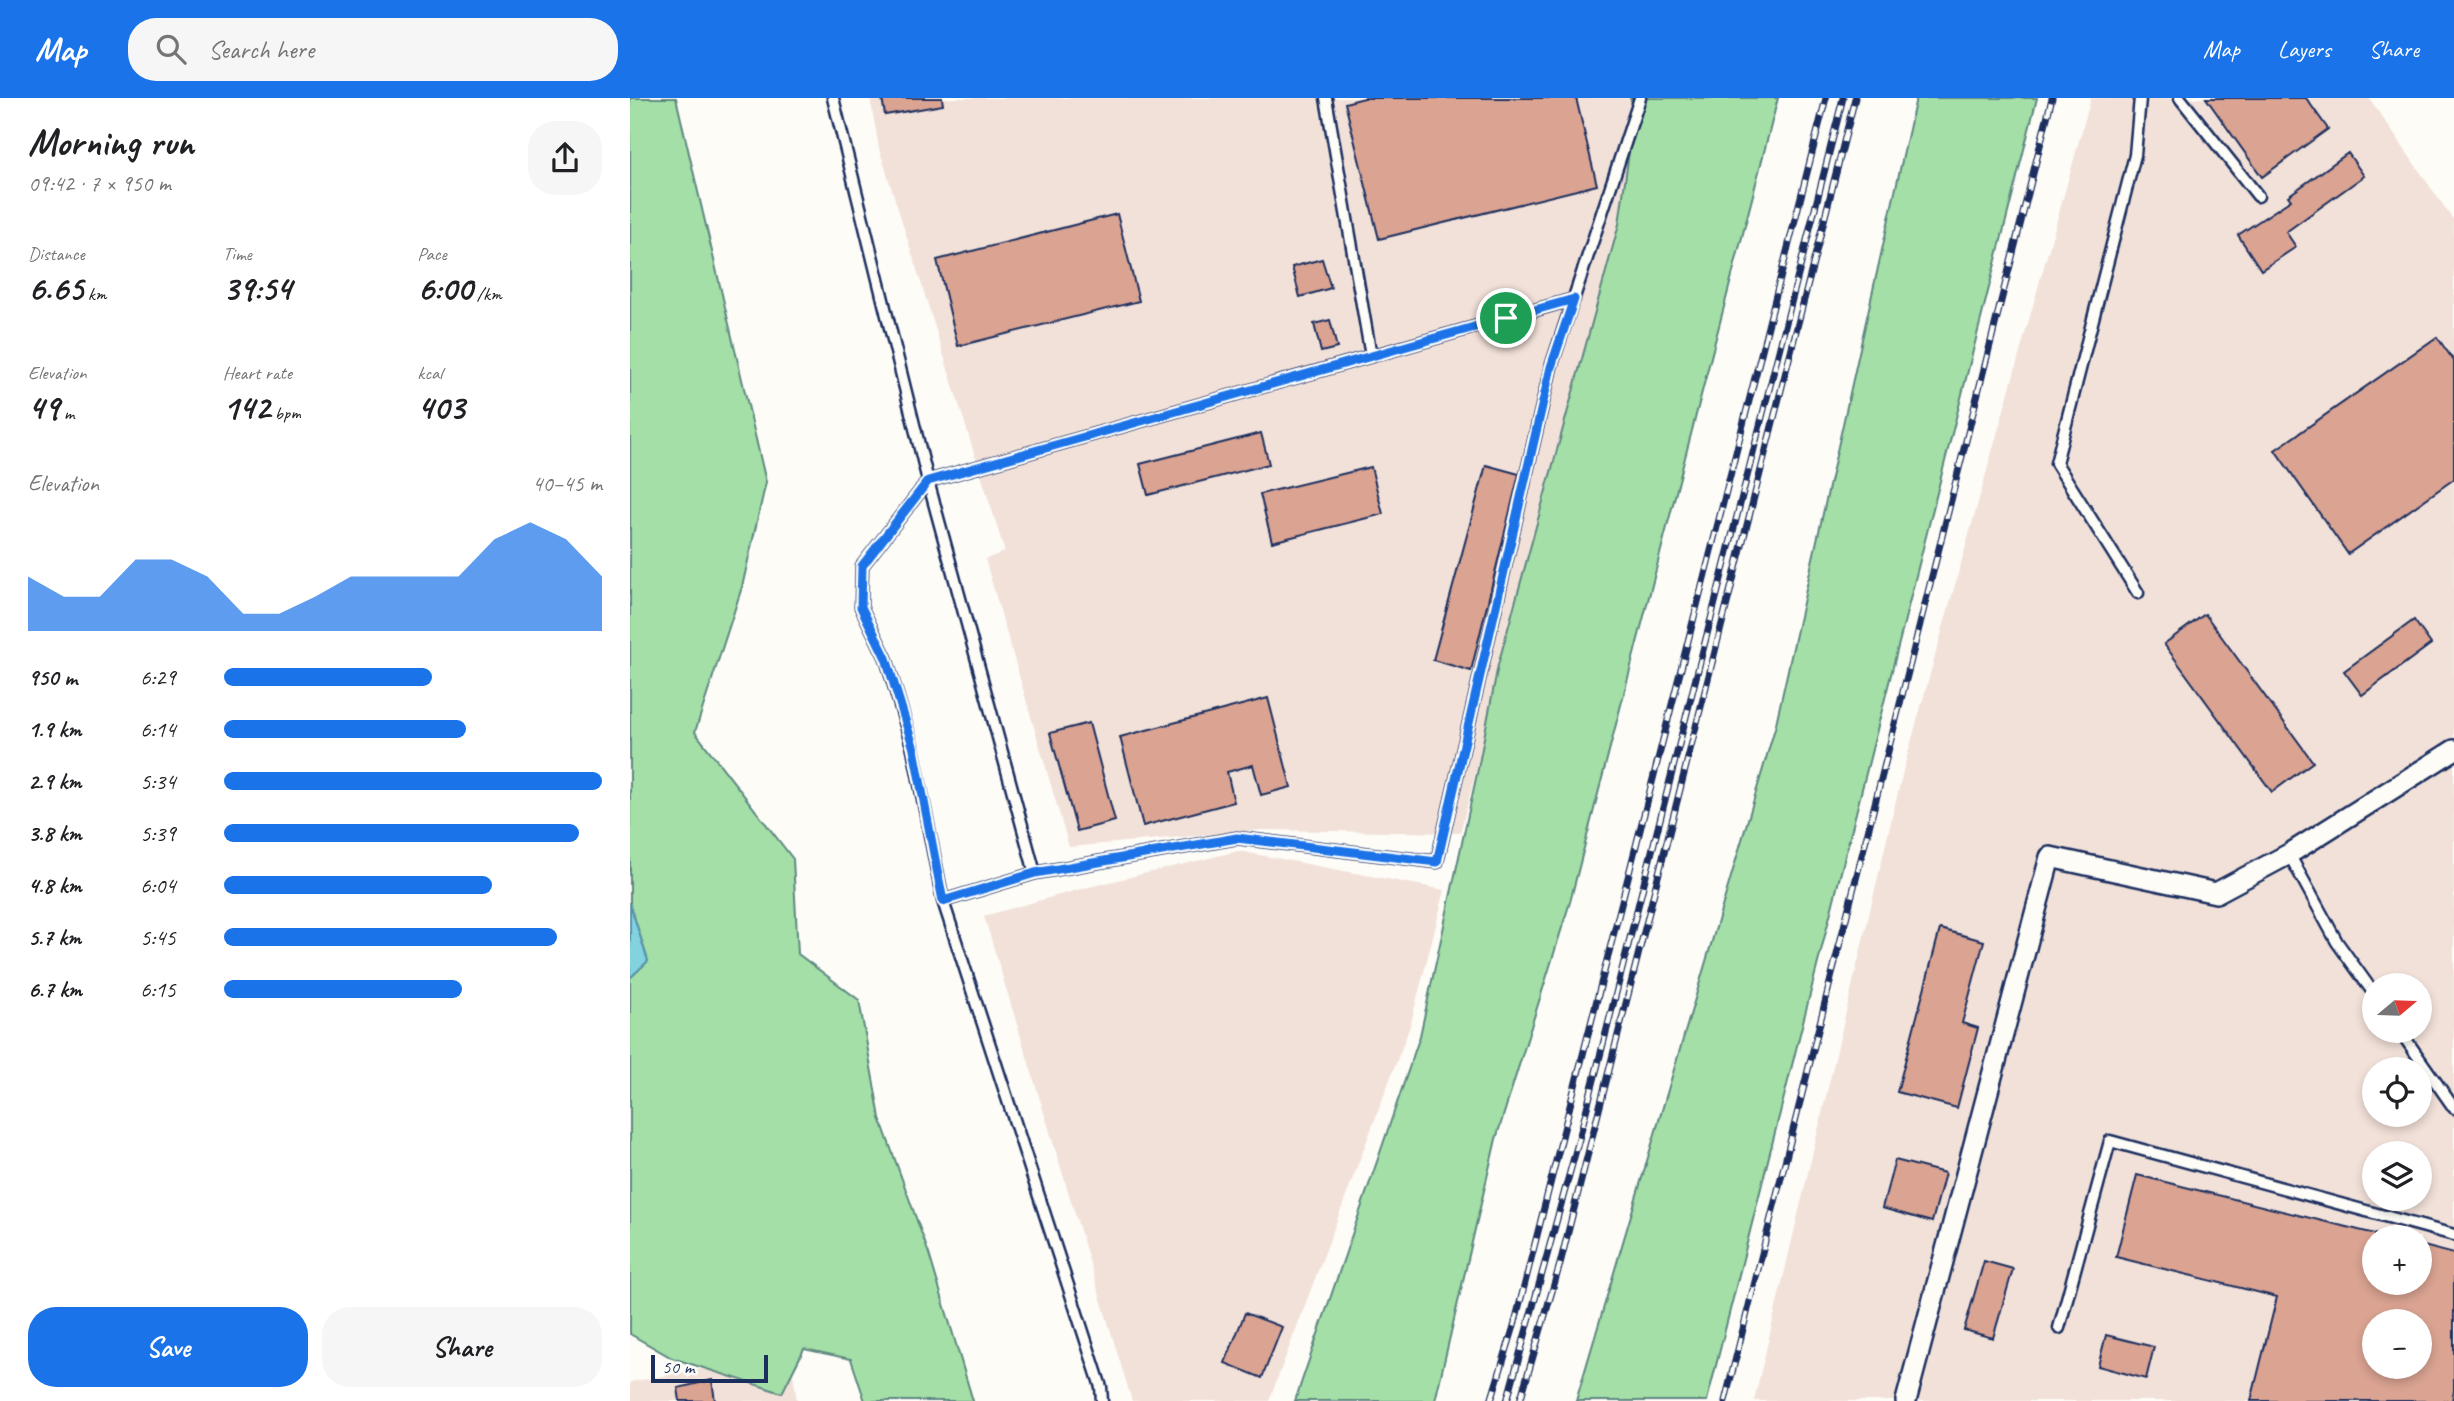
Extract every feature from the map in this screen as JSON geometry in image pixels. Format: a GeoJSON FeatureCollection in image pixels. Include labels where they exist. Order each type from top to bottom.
{"type":"FeatureCollection","features":[{"type":"Feature","properties":{"kind":"street"},"geometry":{"type":"LineString","coordinates":[[1906,1401],[2050,857],[2216,893],[2289,854],[2454,750]]}},
{"type":"Feature","properties":{"kind":"lane"},"geometry":{"type":"LineString","coordinates":[[833,98],[931,494]]}},
{"type":"Feature","properties":{"kind":"lane"},"geometry":{"type":"LineString","coordinates":[[1326,98],[1371,356]]}},
{"type":"Feature","properties":{"kind":"lane"},"geometry":{"type":"LineString","coordinates":[[943,901],[1035,873],[1237,838],[1437,862],[1551,367],[1640,98]]}},
{"type":"Feature","properties":{"kind":"lane"},"geometry":{"type":"LineString","coordinates":[[2138,593],[2056,463],[2135,155],[2140,98]]}},
{"type":"Feature","properties":{"kind":"lane"},"geometry":{"type":"LineString","coordinates":[[2180,98],[2258,196]]}},
{"type":"Feature","properties":{"kind":"lane"},"geometry":{"type":"LineString","coordinates":[[1102,1401],[1101,1387],[943,901],[914,749],[886,658],[861,607],[862,566],[928,481],[1574,299]]}},
{"type":"Feature","properties":{"kind":"lane"},"geometry":{"type":"LineString","coordinates":[[928,481],[1035,873]]}},
{"type":"Feature","properties":{"kind":"lane"},"geometry":{"type":"LineString","coordinates":[[2289,854],[2337,942],[2362,977]]}},
{"type":"Feature","properties":{"kind":"lane"},"geometry":{"type":"LineString","coordinates":[[2408,1043],[2454,1108]]}},
{"type":"Feature","properties":{"kind":"lane"},"geometry":{"type":"LineString","coordinates":[[2059,1328],[2109,1141],[2454,1235]]}},
{"type":"Feature","properties":{"kind":"shaded area"},"geometry":{"type":"Polygon","coordinates":[[[870,98],[1652,98],[1460,833],[1261,830],[1069,847],[985,559],[1005,552],[879,148],[870,98]]]}},
{"type":"Feature","properties":{"kind":"shaded area"},"geometry":{"type":"Polygon","coordinates":[[[2091,98],[2369,98],[2454,221],[2454,1401],[1754,1401],[1903,771],[2091,98]]]}},
{"type":"Feature","properties":{"kind":"shaded area"},"geometry":{"type":"Polygon","coordinates":[[[1238,851],[1445,890],[1410,1026],[1269,1401],[1132,1401],[984,916],[1081,889],[1238,851]]]}},
{"type":"Feature","properties":{"kind":"shaded area"},"geometry":{"type":"Polygon","coordinates":[[[790,1353],[797,1401],[630,1401],[630,1382],[790,1353]]]}},
{"type":"Feature","properties":{"kind":"green space"},"geometry":{"type":"Polygon","coordinates":[[[630,98],[676,98],[766,482],[742,587],[695,732],[793,859],[798,954],[859,1000],[880,1118],[929,1254],[973,1401],[865,1401],[851,1359],[804,1349],[782,1393],[672,1358],[630,1334],[630,978],[648,961],[630,904],[630,98]]]}},
{"type":"Feature","properties":{"kind":"green space"},"geometry":{"type":"Polygon","coordinates":[[[1630,98],[1778,98],[1570,902],[1496,1139],[1435,1401],[1295,1401],[1420,1036],[1498,665],[1619,224],[1635,109],[1630,98]]]}},
{"type":"Feature","properties":{"kind":"green space"},"geometry":{"type":"Polygon","coordinates":[[[1916,98],[2037,98],[1707,1401],[1576,1401],[1775,728],[1916,98]]]}},
{"type":"Feature","properties":{"kind":"water"},"geometry":{"type":"Polygon","coordinates":[[[630,904],[648,961],[630,978],[630,904]]]}},
{"type":"Feature","properties":{"kind":"building"},"geometry":{"type":"Polygon","coordinates":[[[882,98],[942,98],[943,105],[885,115],[882,98]]]}},
{"type":"Feature","properties":{"kind":"building"},"geometry":{"type":"Polygon","coordinates":[[[1364,98],[1576,98],[1597,185],[1379,239],[1345,103],[1364,98]]]}},
{"type":"Feature","properties":{"kind":"building"},"geometry":{"type":"Polygon","coordinates":[[[2206,98],[2306,98],[2328,129],[2262,177],[2206,98]]]}},
{"type":"Feature","properties":{"kind":"building"},"geometry":{"type":"Polygon","coordinates":[[[2348,153],[2364,176],[2286,232],[2296,247],[2261,270],[2238,235],[2291,200],[2288,196],[2348,153]]]}},
{"type":"Feature","properties":{"kind":"building"},"geometry":{"type":"Polygon","coordinates":[[[1117,214],[1139,301],[958,346],[937,260],[1117,214]]]}},
{"type":"Feature","properties":{"kind":"building"},"geometry":{"type":"Polygon","coordinates":[[[1322,259],[1331,288],[1300,297],[1292,267],[1322,259]]]}},
{"type":"Feature","properties":{"kind":"building"},"geometry":{"type":"Polygon","coordinates":[[[1330,320],[1337,348],[1321,352],[1314,324],[1330,320]]]}},
{"type":"Feature","properties":{"kind":"building"},"geometry":{"type":"Polygon","coordinates":[[[2437,337],[2454,361],[2454,479],[2348,554],[2275,450],[2437,337]]]}},
{"type":"Feature","properties":{"kind":"building"},"geometry":{"type":"Polygon","coordinates":[[[1261,433],[1269,464],[1148,495],[1140,464],[1261,433]]]}},
{"type":"Feature","properties":{"kind":"building"},"geometry":{"type":"Polygon","coordinates":[[[1486,465],[1519,474],[1471,671],[1433,660],[1486,465]]]}},
{"type":"Feature","properties":{"kind":"building"},"geometry":{"type":"Polygon","coordinates":[[[1371,467],[1383,514],[1272,542],[1260,494],[1371,467]]]}},
{"type":"Feature","properties":{"kind":"building"},"geometry":{"type":"Polygon","coordinates":[[[2205,614],[2313,762],[2272,792],[2164,644],[2205,614]]]}},
{"type":"Feature","properties":{"kind":"building"},"geometry":{"type":"Polygon","coordinates":[[[2414,620],[2431,644],[2362,695],[2344,671],[2414,620]]]}},
{"type":"Feature","properties":{"kind":"building"},"geometry":{"type":"Polygon","coordinates":[[[1268,698],[1291,787],[1261,795],[1253,765],[1227,772],[1234,802],[1143,826],[1120,737],[1268,698]]]}},
{"type":"Feature","properties":{"kind":"building"},"geometry":{"type":"Polygon","coordinates":[[[1089,723],[1115,821],[1077,831],[1050,733],[1089,723]]]}},
{"type":"Feature","properties":{"kind":"building"},"geometry":{"type":"Polygon","coordinates":[[[1940,929],[1984,941],[1962,1023],[1978,1028],[1957,1108],[1897,1092],[1940,929]]]}},
{"type":"Feature","properties":{"kind":"building"},"geometry":{"type":"Polygon","coordinates":[[[1895,1160],[1945,1173],[1932,1222],[1882,1208],[1895,1160]]]}},
{"type":"Feature","properties":{"kind":"building"},"geometry":{"type":"Polygon","coordinates":[[[2137,1175],[2362,1231],[2362,1295],[2432,1295],[2432,1248],[2454,1254],[2452,1401],[2251,1401],[2277,1297],[2116,1257],[2137,1175]]]}},
{"type":"Feature","properties":{"kind":"building"},"geometry":{"type":"Polygon","coordinates":[[[1984,1261],[2013,1269],[1993,1338],[1964,1330],[1984,1261]]]}},
{"type":"Feature","properties":{"kind":"building"},"geometry":{"type":"Polygon","coordinates":[[[1245,1313],[1282,1327],[1262,1378],[1225,1363],[1245,1313]]]}},
{"type":"Feature","properties":{"kind":"building"},"geometry":{"type":"Polygon","coordinates":[[[2106,1335],[2154,1347],[2146,1379],[2098,1366],[2106,1335]]]}},
{"type":"Feature","properties":{"kind":"building"},"geometry":{"type":"Polygon","coordinates":[[[712,1380],[715,1401],[680,1401],[678,1388],[712,1380]]]}},
{"type":"Feature","properties":{"kind":"railway"},"geometry":{"type":"LineString","coordinates":[[1491,1401],[1514,1326],[1826,98]]}},
{"type":"Feature","properties":{"kind":"railway"},"geometry":{"type":"LineString","coordinates":[[1507,1401],[1579,1139],[1843,98]]}},
{"type":"Feature","properties":{"kind":"railway"},"geometry":{"type":"LineString","coordinates":[[1520,1401],[1560,1264],[1855,98]]}},
{"type":"Feature","properties":{"kind":"railway"},"geometry":{"type":"LineString","coordinates":[[1725,1401],[2052,98]]}},
{"type":"Feature","properties":{"kind":"route"},"geometry":{"type":"LineString","coordinates":[[1574,299],[1551,367],[1437,862],[1237,838],[1035,873],[943,901],[914,749],[886,658],[861,607],[862,566],[928,481],[1506,318],[1574,299]]}}]}
